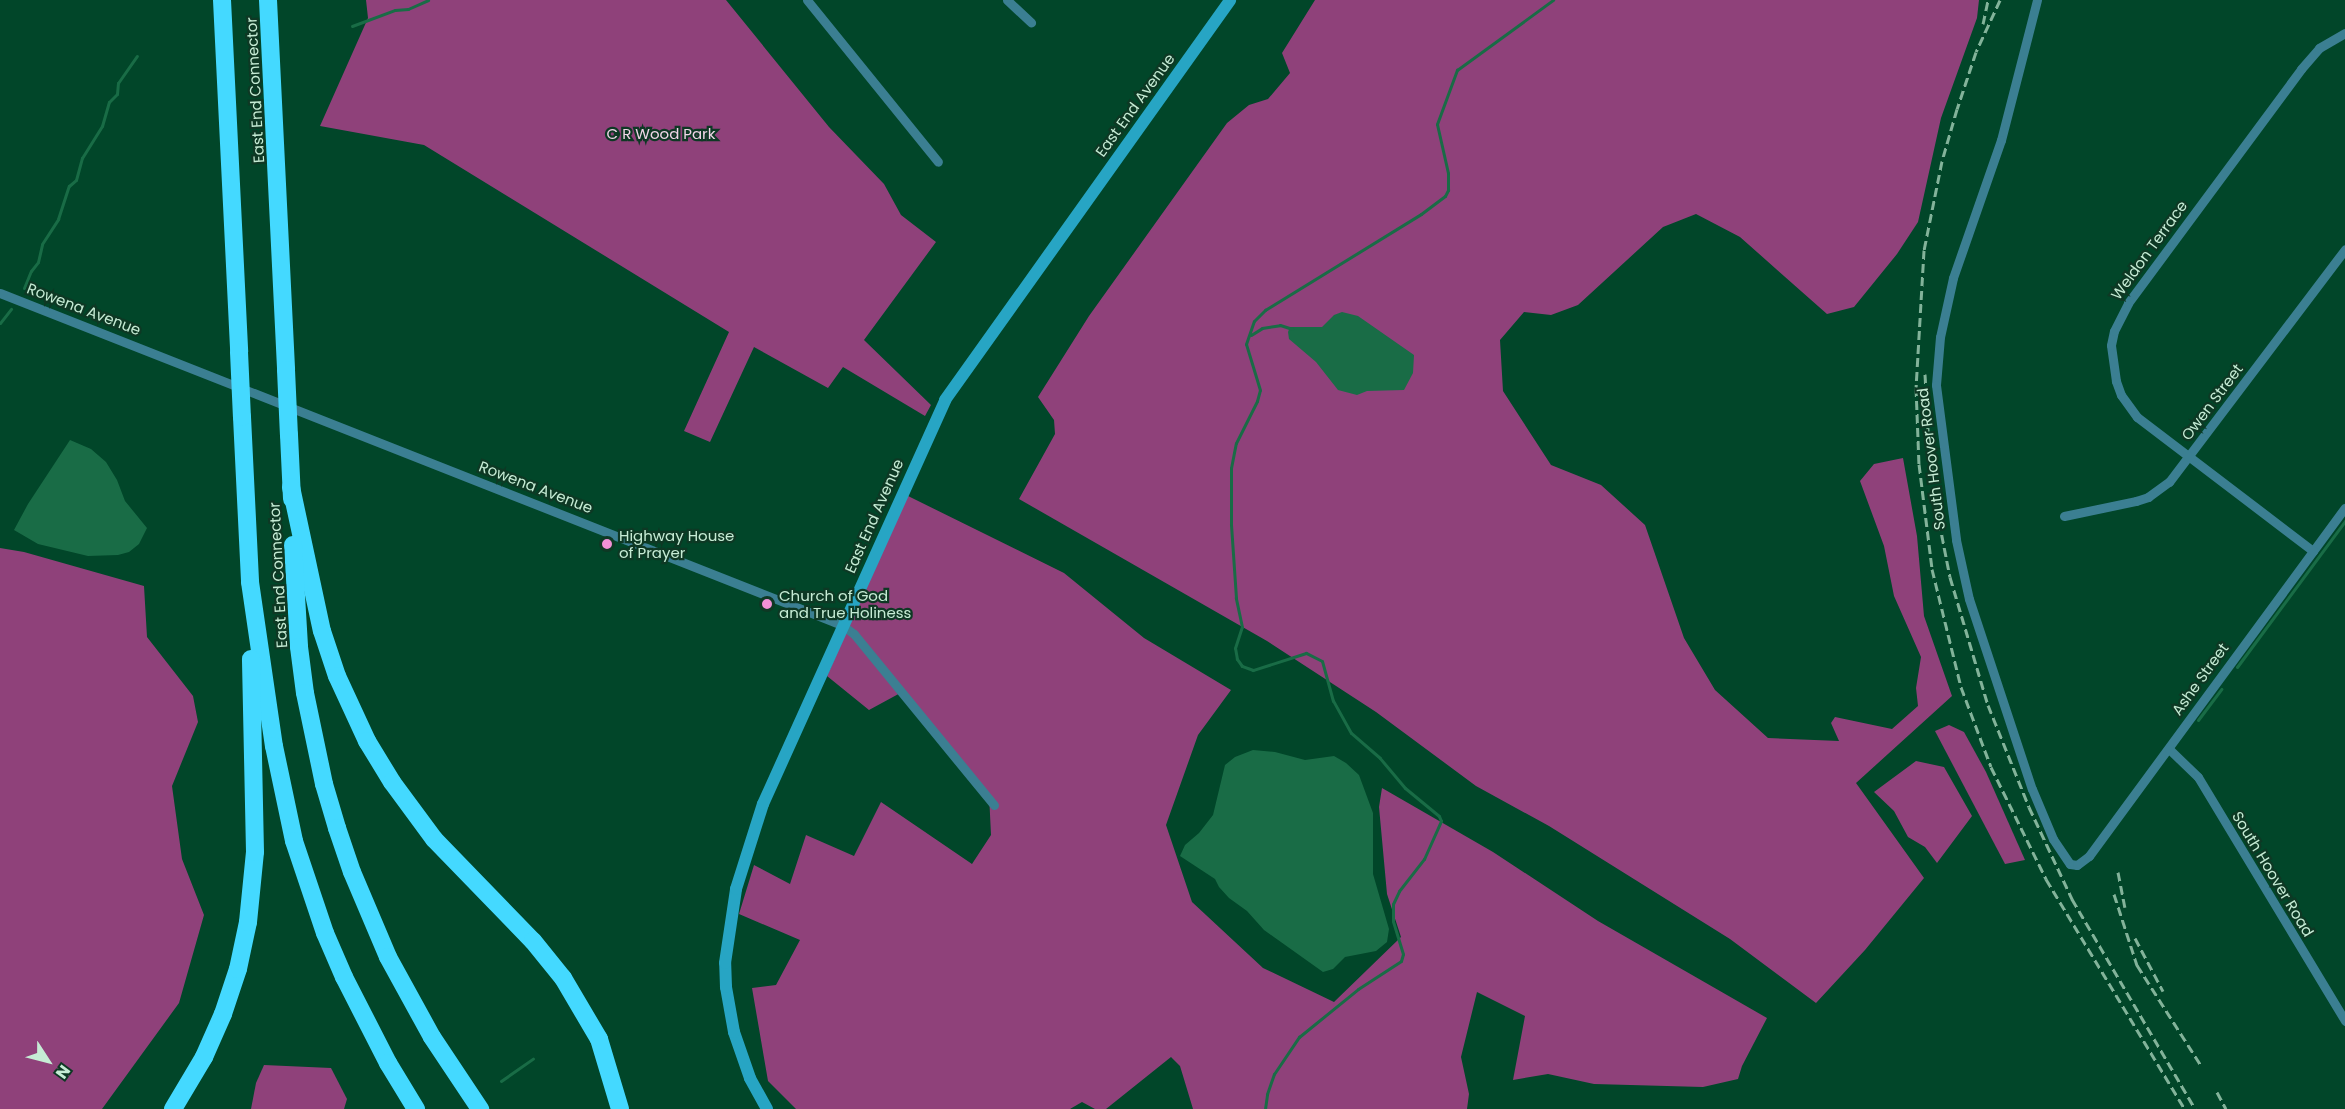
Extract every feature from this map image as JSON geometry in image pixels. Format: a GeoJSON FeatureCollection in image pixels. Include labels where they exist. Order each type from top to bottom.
{"type":"FeatureCollection","features":[{"type":"Feature","properties":{"kind":"highway","name":"East End Connector"},"geometry":{"type":"LineString","coordinates":[[222,0],[250,582],[282,794],[308,887],[328,942],[364,1021],[416,1109]]}},
{"type":"Feature","properties":{"kind":"highway","name":"East End Connector"},"geometry":{"type":"LineString","coordinates":[[268,0],[299,647],[314,739],[337,828],[352,872],[388,957],[432,1037],[480,1109]]}},
{"type":"Feature","properties":{"kind":"highway"},"geometry":{"type":"LineString","coordinates":[[291,487],[322,631],[343,691],[367,741],[398,791],[434,839],[533,941],[563,978],[599,1039],[620,1109]]}},
{"type":"Feature","properties":{"kind":"highway"},"geometry":{"type":"LineString","coordinates":[[173,1109],[204,1057],[223,1014],[238,969],[248,922],[255,844],[250,582]]}},
{"type":"Feature","properties":{"kind":"street"},"geometry":{"type":"LineString","coordinates":[[807,0],[938,162]]}},
{"type":"Feature","properties":{"kind":"street"},"geometry":{"type":"LineString","coordinates":[[1007,0],[1031,22]]}},
{"type":"Feature","properties":{"kind":"street","name":"East End Avenue"},"geometry":{"type":"LineString","coordinates":[[767,1109],[750,1078],[732,1020],[725,963],[729,923],[745,855],[760,812],[945,400],[1230,0]]}},
{"type":"Feature","properties":{"kind":"street","name":"South Hoover Road"},"geometry":{"type":"LineString","coordinates":[[2037,0],[2001,140],[1953,278],[1940,337],[1936,384],[1953,519],[1969,599],[2037,799],[2053,839],[2065,859],[2077,865]]}},
{"type":"Feature","properties":{"kind":"street","name":"Weldon Terrace"},"geometry":{"type":"LineString","coordinates":[[2313,551],[2147,426],[2121,395],[2111,357],[2114,332],[2128,303],[2301,69],[2319,48],[2345,33]]}},
{"type":"Feature","properties":{"kind":"street","name":"Owen Street"},"geometry":{"type":"LineString","coordinates":[[2064,516],[2148,497],[2169,482],[2345,249]]}},
{"type":"Feature","properties":{"kind":"street","name":"Rowena Avenue"},"geometry":{"type":"LineString","coordinates":[[0,292],[842,625],[854,634],[994,804]]}},
{"type":"Feature","properties":{"kind":"street","name":"Ashe Street"},"geometry":{"type":"LineString","coordinates":[[2077,865],[2089,856],[2345,508]]}},
{"type":"Feature","properties":{"kind":"street","name":"South Hoover Road"},"geometry":{"type":"LineString","coordinates":[[2169,748],[2198,777],[2345,1021]]}},
{"type":"Feature","properties":{"kind":"green space","name":"C R Wood Park"},"geometry":{"type":"Polygon","coordinates":[[[366,0],[726,0],[829,127],[884,184],[901,215],[936,242],[864,340],[931,405],[925,416],[843,367],[828,388],[754,347],[710,442],[684,431],[729,332],[424,145],[320,126],[368,18],[366,0]]]}},
{"type":"Feature","properties":{"kind":"green space"},"geometry":{"type":"Polygon","coordinates":[[[1315,0],[1979,0],[1977,18],[1941,118],[1918,222],[1897,254],[1854,307],[1827,314],[1740,237],[1696,214],[1663,227],[1578,305],[1551,315],[1524,312],[1500,340],[1503,391],[1551,465],[1601,485],[1645,525],[1684,638],[1715,690],[1768,738],[1839,741],[1831,723],[1835,717],[1892,729],[1918,706],[1916,688],[1921,657],[1894,596],[1884,546],[1860,481],[1874,464],[1903,458],[1917,536],[1924,616],[1952,696],[1856,783],[1924,878],[1865,950],[1816,1003],[1730,939],[1549,826],[1476,786],[1376,712],[1267,641],[1019,499],[1055,434],[1054,420],[1038,397],[1089,316],[1227,123],[1249,105],[1268,99],[1290,73],[1282,53],[1315,0]]]}},
{"type":"Feature","properties":{"kind":"green space"},"geometry":{"type":"Polygon","coordinates":[[[906,495],[1064,573],[1144,638],[1231,690],[1198,735],[1166,825],[1192,902],[1263,968],[1334,1002],[1401,937],[1387,894],[1379,807],[1382,788],[1493,852],[1598,921],[1767,1018],[1742,1066],[1738,1079],[1703,1087],[1594,1084],[1548,1074],[1513,1080],[1525,1016],[1477,992],[1461,1057],[1469,1094],[1467,1109],[1193,1109],[1180,1066],[1171,1057],[1106,1109],[1095,1109],[1082,1102],[1070,1109],[796,1109],[768,1081],[752,988],[776,985],[800,940],[739,914],[754,865],[790,884],[806,835],[854,856],[881,802],[972,864],[991,835],[989,794],[904,691],[869,710],[827,676],[906,495]]]}},
{"type":"Feature","properties":{"kind":"green space"},"geometry":{"type":"Polygon","coordinates":[[[0,548],[24,552],[144,586],[147,637],[193,696],[198,722],[172,786],[182,859],[204,915],[179,1003],[102,1109],[0,1109],[0,548]]]}},
{"type":"Feature","properties":{"kind":"green space"},"geometry":{"type":"Polygon","coordinates":[[[1949,725],[1964,732],[1986,772],[2025,860],[2005,864],[1935,731],[1949,725]]]}},
{"type":"Feature","properties":{"kind":"green space"},"geometry":{"type":"Polygon","coordinates":[[[1916,761],[1944,767],[1972,816],[1937,863],[1925,847],[1908,837],[1894,811],[1874,792],[1916,761]]]}},
{"type":"Feature","properties":{"kind":"green space"},"geometry":{"type":"Polygon","coordinates":[[[264,1065],[331,1068],[347,1099],[344,1109],[251,1109],[256,1083],[264,1065]]]}},
{"type":"Feature","properties":{"kind":"shaded area"},"geometry":{"type":"Polygon","coordinates":[[[1342,312],[1358,316],[1414,355],[1413,373],[1404,390],[1367,391],[1357,395],[1338,390],[1316,362],[1289,339],[1290,327],[1322,327],[1334,315],[1342,312]]]}},
{"type":"Feature","properties":{"kind":"shaded area"},"geometry":{"type":"Polygon","coordinates":[[[70,440],[91,449],[106,462],[117,480],[125,501],[147,528],[139,544],[129,552],[118,555],[88,556],[38,544],[14,530],[28,504],[70,440]]]}},
{"type":"Feature","properties":{"kind":"shaded area"},"geometry":{"type":"Polygon","coordinates":[[[1253,750],[1275,752],[1305,760],[1334,756],[1359,775],[1373,813],[1373,874],[1389,929],[1387,942],[1376,951],[1345,957],[1333,969],[1323,972],[1264,930],[1247,911],[1229,898],[1215,879],[1180,856],[1185,845],[1199,833],[1213,815],[1225,765],[1235,757],[1253,750]]]}},
{"type":"Feature","properties":{"kind":"waterway"},"geometry":{"type":"LineString","coordinates":[[352,26],[395,10],[408,9],[428,0]]}},
{"type":"Feature","properties":{"kind":"waterway"},"geometry":{"type":"LineString","coordinates":[[1265,1109],[1274,1074],[1299,1037],[1358,989],[1401,961],[1403,954],[1393,921],[1393,904],[1399,891],[1424,859],[1441,821],[1439,816],[1405,788],[1380,758],[1351,733],[1333,701],[1322,661],[1306,653],[1253,670],[1242,666],[1237,659],[1235,648],[1242,627],[1236,598],[1231,524],[1231,468],[1236,443],[1257,401],[1260,390],[1246,344],[1254,321],[1265,310],[1421,214],[1445,196],[1448,190],[1448,173],[1437,124],[1457,70],[1553,0]]}},
{"type":"Feature","properties":{"kind":"waterway"},"geometry":{"type":"LineString","coordinates":[[24,288],[31,271],[38,262],[42,244],[58,219],[69,186],[76,180],[82,158],[102,126],[109,102],[117,94],[118,83],[137,56]]}},
{"type":"Feature","properties":{"kind":"waterway"},"geometry":{"type":"LineString","coordinates":[[0,323],[11,309]]}},
{"type":"Feature","properties":{"kind":"waterway"},"geometry":{"type":"LineString","coordinates":[[1251,335],[1262,328],[1280,325],[1292,329]]}},
{"type":"Feature","properties":{"kind":"waterway"},"geometry":{"type":"LineString","coordinates":[[2237,667],[2345,521]]}},
{"type":"Feature","properties":{"kind":"waterway"},"geometry":{"type":"LineString","coordinates":[[2198,720],[2221,689]]}},
{"type":"Feature","properties":{"kind":"waterway"},"geometry":{"type":"LineString","coordinates":[[501,1081],[533,1059]]}},
{"type":"Feature","properties":{"kind":"railway"},"geometry":{"type":"LineString","coordinates":[[1983,24],[1988,0]]}},
{"type":"Feature","properties":{"kind":"railway"},"geometry":{"type":"LineString","coordinates":[[2000,0],[1976,52],[1957,109],[1942,161],[1924,250],[1916,387],[1919,464],[1932,569],[1961,687],[1991,767],[2046,879],[2185,1109]]}},
{"type":"Feature","properties":{"kind":"railway"},"geometry":{"type":"LineString","coordinates":[[1925,374],[1929,448],[1939,521],[1950,577],[1988,705],[2029,807],[2072,899],[2195,1109]]}},
{"type":"Feature","properties":{"kind":"railway"},"geometry":{"type":"LineString","coordinates":[[2118,872],[2125,907]]}},
{"type":"Feature","properties":{"kind":"railway"},"geometry":{"type":"LineString","coordinates":[[2114,894],[2137,965],[2202,1067]]}},
{"type":"Feature","properties":{"kind":"railway"},"geometry":{"type":"LineString","coordinates":[[2135,938],[2163,991]]}},
{"type":"Feature","properties":{"kind":"railway"},"geometry":{"type":"LineString","coordinates":[[2217,1092],[2226,1109]]}},
{"type":"Feature","properties":{"kind":"place","name":"Highway House of Prayer"},"geometry":{"type":"Point","coordinates":[607,544]}},
{"type":"Feature","properties":{"kind":"place","name":"Church of God and True Holiness"},"geometry":{"type":"Point","coordinates":[767,604]}}]}
